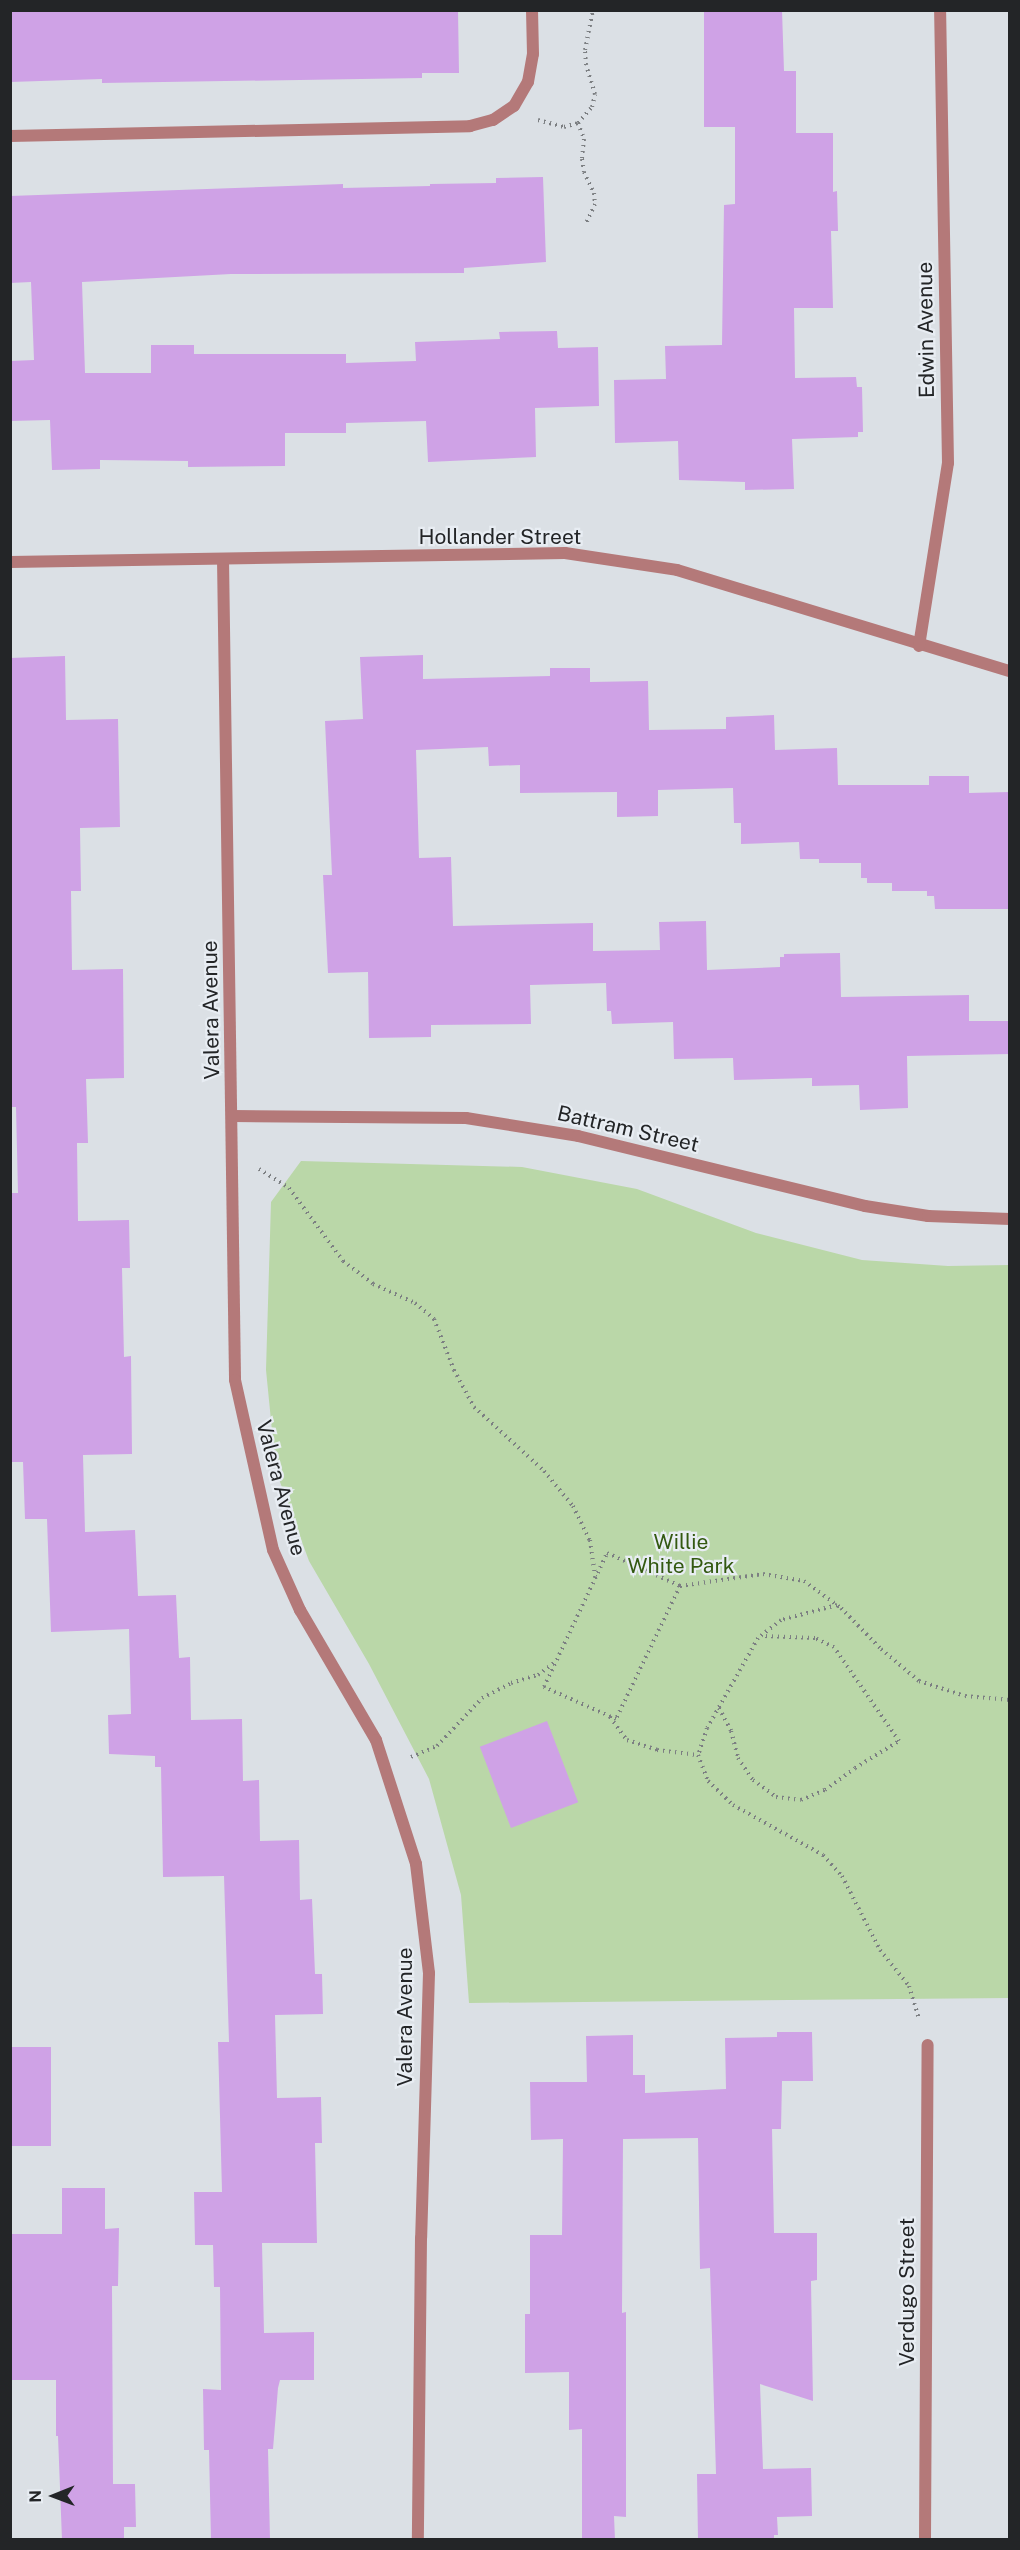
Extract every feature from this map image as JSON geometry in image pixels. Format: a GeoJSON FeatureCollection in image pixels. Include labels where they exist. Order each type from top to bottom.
{"type":"FeatureCollection","features":[{"type":"Feature","properties":{"kind":"street"},"geometry":{"type":"LineString","coordinates":[[10,136],[470,126],[493,120],[514,106],[528,82],[533,54],[532,10]]}},
{"type":"Feature","properties":{"kind":"street","name":"Edwin Avenue"},"geometry":{"type":"LineString","coordinates":[[919,645],[948,463],[940,10]]}},
{"type":"Feature","properties":{"kind":"street","name":"Hollander Street"},"geometry":{"type":"LineString","coordinates":[[10,562],[565,553],[677,570],[1010,671]]}},
{"type":"Feature","properties":{"kind":"street","name":"Valera Avenue"},"geometry":{"type":"LineString","coordinates":[[223,559],[233,1116],[234,1380],[257,1489],[273,1550],[300,1610],[376,1740],[416,1864],[429,1973],[421,2238],[418,2540]]}},
{"type":"Feature","properties":{"kind":"street","name":"Battram Street"},"geometry":{"type":"LineString","coordinates":[[233,1116],[466,1118],[578,1136],[865,1206],[928,1216],[1010,1219]]}},
{"type":"Feature","properties":{"kind":"street","name":"Verdugo Street"},"geometry":{"type":"LineString","coordinates":[[925,2540],[928,2045]]}},
{"type":"Feature","properties":{"kind":"path"},"geometry":{"type":"LineString","coordinates":[[514,106],[552,126],[564,127],[578,123],[592,107],[595,93],[586,65],[585,50],[593,10]]}},
{"type":"Feature","properties":{"kind":"path"},"geometry":{"type":"LineString","coordinates":[[578,123],[584,139],[582,159],[584,172],[594,193],[595,204],[586,223]]}},
{"type":"Feature","properties":{"kind":"path"},"geometry":{"type":"LineString","coordinates":[[233,1153],[289,1188],[343,1261],[373,1284],[415,1303],[434,1319],[454,1370],[474,1407],[544,1471],[573,1506],[590,1540],[595,1578]]}},
{"type":"Feature","properties":{"kind":"path"},"geometry":{"type":"LineString","coordinates":[[680,1586],[616,1719],[544,1687],[607,1553],[680,1586],[763,1574],[804,1581],[837,1605],[881,1649],[919,1681],[965,1696],[1010,1700]]}},
{"type":"Feature","properties":{"kind":"path"},"geometry":{"type":"LineString","coordinates":[[837,1605],[781,1620],[762,1636],[718,1708],[698,1755],[708,1781],[733,1805],[823,1855],[842,1876],[880,1950],[909,1986],[928,2045]]}},
{"type":"Feature","properties":{"kind":"path"},"geometry":{"type":"LineString","coordinates":[[718,1708],[731,1731],[738,1758],[753,1780],[776,1797],[801,1800],[825,1790],[899,1741],[834,1647],[815,1638],[762,1636]]}},
{"type":"Feature","properties":{"kind":"path"},"geometry":{"type":"LineString","coordinates":[[385,1767],[437,1746],[482,1698],[512,1683],[538,1675],[557,1661]]}},
{"type":"Feature","properties":{"kind":"path"},"geometry":{"type":"LineString","coordinates":[[609,1715],[627,1740],[657,1750],[698,1755]]}},
{"type":"Feature","properties":{"kind":"green space","name":"Willie White Park"},"geometry":{"type":"Polygon","coordinates":[[[301,1161],[522,1167],[637,1189],[756,1233],[862,1260],[948,1266],[1009,1265],[1009,1998],[469,2003],[461,1895],[429,1779],[369,1664],[309,1561],[276,1471],[266,1370],[271,1202],[301,1161]]]}},
{"type":"Feature","properties":{"kind":"building"},"geometry":{"type":"Polygon","coordinates":[[[10,10],[458,10],[459,73],[422,73],[422,78],[102,83],[102,79],[10,82],[10,10]]]}},
{"type":"Feature","properties":{"kind":"building"},"geometry":{"type":"Polygon","coordinates":[[[704,10],[782,10],[784,71],[796,71],[796,133],[833,133],[833,192],[837,191],[838,231],[831,231],[833,308],[794,308],[795,378],[856,377],[857,387],[862,387],[863,432],[858,432],[858,437],[792,439],[794,489],[745,490],[745,482],[679,480],[678,441],[615,443],[614,380],[666,379],[665,346],[722,345],[724,205],[735,204],[735,127],[704,127],[704,10]]]}},
{"type":"Feature","properties":{"kind":"building"},"geometry":{"type":"Polygon","coordinates":[[[543,177],[546,262],[464,268],[464,273],[231,274],[82,282],[85,373],[151,373],[151,345],[194,345],[194,354],[346,354],[346,363],[416,361],[415,342],[500,339],[499,332],[557,331],[558,348],[598,347],[599,406],[535,408],[536,457],[428,462],[426,421],[346,423],[346,433],[285,433],[285,466],[188,467],[188,461],[100,460],[100,469],[52,470],[50,420],[10,421],[10,361],[34,360],[31,282],[10,283],[10,196],[343,184],[343,188],[430,186],[430,184],[496,183],[496,178],[543,177]]]}},
{"type":"Feature","properties":{"kind":"building"},"geometry":{"type":"Polygon","coordinates":[[[423,655],[423,679],[550,676],[550,668],[590,668],[590,682],[648,681],[649,730],[726,729],[726,717],[774,715],[775,750],[837,748],[838,785],[929,785],[929,776],[969,776],[969,793],[1010,792],[1010,909],[935,909],[934,896],[927,896],[927,891],[892,891],[892,883],[867,883],[867,878],[861,878],[861,863],[819,863],[819,859],[800,859],[799,842],[741,844],[741,823],[734,823],[733,788],[658,790],[658,816],[617,817],[617,792],[520,793],[520,765],[489,766],[488,747],[416,750],[419,858],[451,857],[453,926],[593,923],[593,951],[660,950],[659,922],[706,921],[707,970],[780,967],[780,957],[784,957],[784,954],[840,953],[841,997],[969,995],[969,1021],[1010,1021],[1010,1054],[907,1056],[908,1108],[860,1110],[859,1085],[812,1086],[812,1078],[734,1080],[733,1058],[674,1059],[673,1022],[612,1024],[611,1011],[607,1011],[606,983],[530,985],[531,1024],[431,1025],[431,1037],[369,1038],[368,972],[328,973],[323,875],[332,875],[325,721],[363,719],[360,657],[423,655]]]}},
{"type":"Feature","properties":{"kind":"building"},"geometry":{"type":"Polygon","coordinates":[[[65,656],[66,720],[118,719],[120,827],[80,828],[81,891],[71,891],[72,970],[123,969],[124,1078],[86,1079],[88,1143],[77,1143],[78,1221],[129,1220],[130,1268],[122,1268],[124,1357],[131,1356],[132,1454],[83,1455],[85,1532],[135,1530],[138,1596],[176,1595],[179,1658],[190,1657],[191,1720],[242,1719],[243,1781],[259,1780],[260,1841],[299,1840],[300,1900],[312,1899],[315,1974],[322,1974],[323,2014],[275,2015],[277,2098],[321,2097],[322,2143],[315,2143],[317,2243],[262,2243],[264,2333],[314,2332],[314,2380],[280,2380],[278,2388],[273,2449],[268,2449],[270,2540],[211,2540],[209,2450],[204,2450],[203,2389],[221,2390],[220,2287],[214,2287],[213,2245],[195,2245],[194,2192],[222,2192],[218,2042],[229,2042],[224,1876],[163,1877],[161,1767],[155,1767],[155,1756],[109,1754],[108,1715],[131,1714],[129,1629],[51,1632],[47,1519],[25,1519],[23,1462],[10,1462],[10,1193],[18,1193],[16,1107],[10,1107],[10,658],[65,656]]]}},
{"type":"Feature","properties":{"kind":"building"},"geometry":{"type":"Polygon","coordinates":[[[547,1721],[578,1802],[511,1828],[480,1747],[547,1721]]]}},
{"type":"Feature","properties":{"kind":"building"},"geometry":{"type":"Polygon","coordinates":[[[777,2032],[812,2032],[813,2081],[782,2081],[781,2129],[772,2129],[774,2233],[817,2233],[817,2280],[811,2281],[813,2401],[760,2384],[763,2469],[811,2468],[812,2516],[777,2517],[778,2535],[774,2535],[774,2540],[698,2540],[697,2474],[716,2474],[710,2268],[700,2269],[698,2138],[623,2139],[622,2313],[626,2312],[626,2517],[614,2516],[615,2540],[582,2540],[582,2429],[569,2430],[569,2372],[525,2373],[525,2314],[530,2314],[530,2235],[562,2235],[563,2139],[531,2140],[530,2082],[587,2082],[586,2036],[633,2035],[633,2075],[645,2075],[645,2093],[726,2089],[725,2038],[777,2037],[777,2032]]]}},
{"type":"Feature","properties":{"kind":"building"},"geometry":{"type":"Polygon","coordinates":[[[10,2047],[51,2047],[51,2146],[10,2146],[10,2047]]]}},
{"type":"Feature","properties":{"kind":"building"},"geometry":{"type":"Polygon","coordinates":[[[62,2188],[105,2188],[105,2229],[119,2228],[118,2286],[112,2286],[113,2484],[135,2484],[136,2527],[124,2527],[124,2540],[62,2540],[58,2436],[56,2436],[56,2380],[10,2380],[10,2234],[62,2234],[62,2188]]]}}]}
